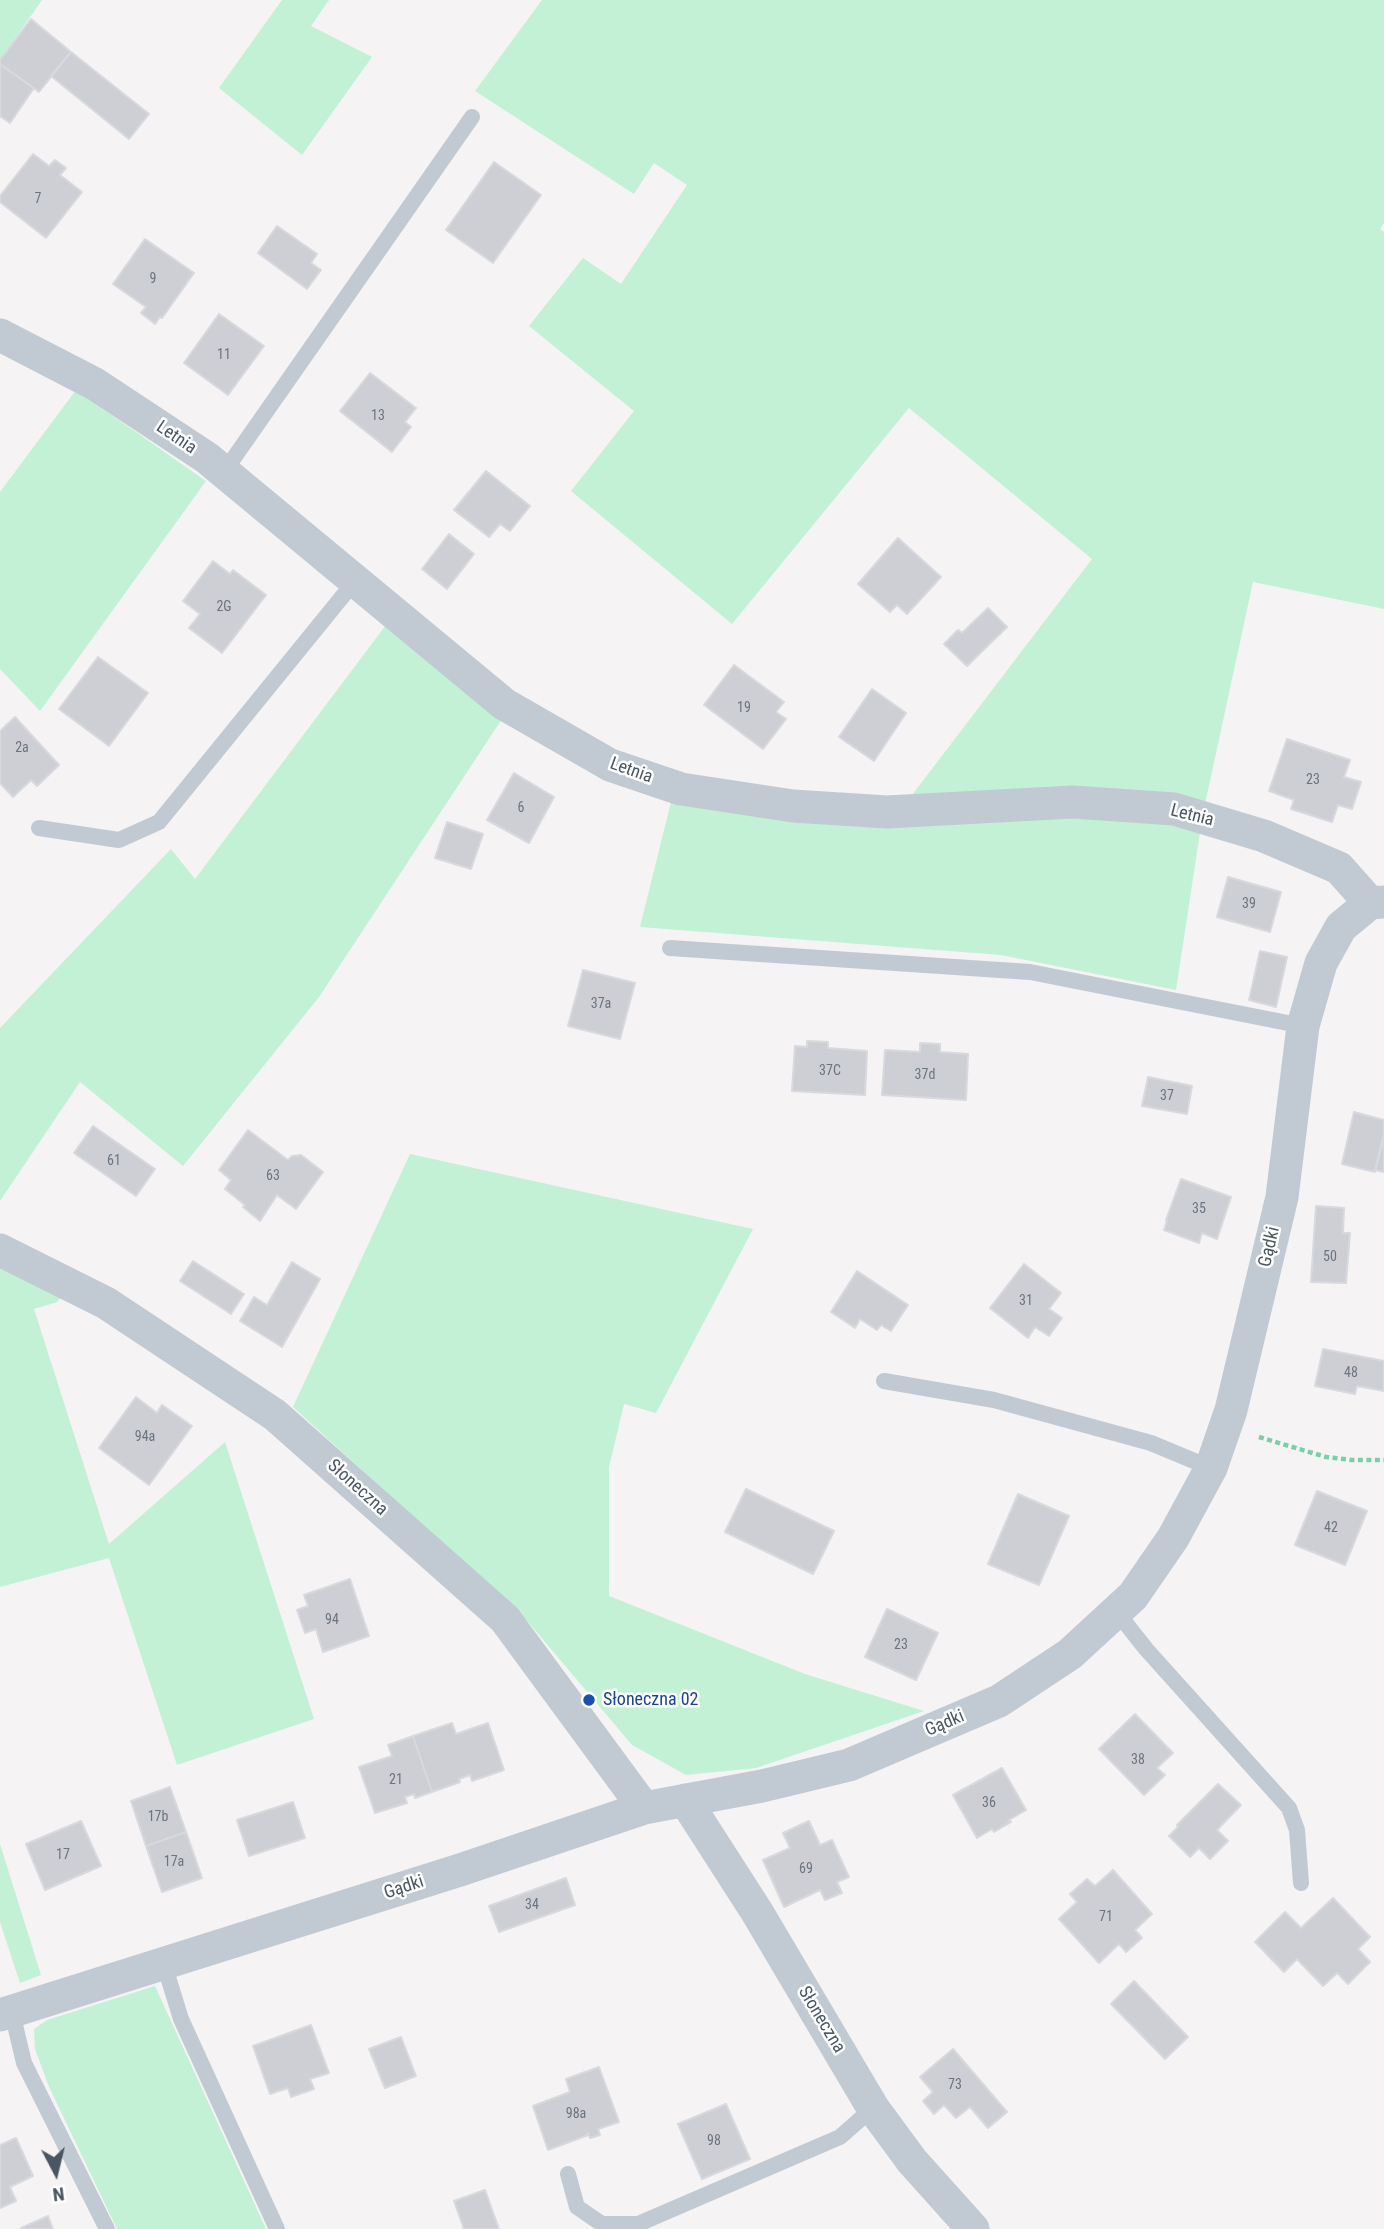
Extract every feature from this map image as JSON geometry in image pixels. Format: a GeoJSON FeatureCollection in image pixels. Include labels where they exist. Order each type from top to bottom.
{"type":"FeatureCollection","features":[{"type":"Feature","properties":{"kind":"street","name":"Letnia"},"geometry":{"type":"LineString","coordinates":[[0,335],[95,384],[207,458],[504,704],[610,765],[681,789],[793,806],[887,812],[1073,802],[1174,809],[1264,836],[1339,868],[1377,903]]}},
{"type":"Feature","properties":{"kind":"street","name":"Gądki"},"geometry":{"type":"LineString","coordinates":[[6,2014],[460,1870],[643,1808],[762,1786],[849,1765],[999,1701],[1070,1654],[1133,1596],[1173,1538],[1211,1468],[1231,1410],[1282,1197],[1303,1026],[1321,962],[1341,927],[1377,903]]}},
{"type":"Feature","properties":{"kind":"street","name":"Słoneczna"},"geometry":{"type":"LineString","coordinates":[[0,1250],[106,1303],[275,1415],[505,1619],[643,1808]]}},
{"type":"Feature","properties":{"kind":"street","name":"Słoneczna"},"geometry":{"type":"LineString","coordinates":[[685,1800],[757,1912],[873,2108],[912,2161],[973,2229]]}},
{"type":"Feature","properties":{"kind":"lane"},"geometry":{"type":"LineString","coordinates":[[224,472],[472,117]]}},
{"type":"Feature","properties":{"kind":"lane"},"geometry":{"type":"LineString","coordinates":[[38,828],[119,840],[159,822],[355,581]]}},
{"type":"Feature","properties":{"kind":"lane"},"geometry":{"type":"LineString","coordinates":[[670,948],[1030,972],[1303,1026]]}},
{"type":"Feature","properties":{"kind":"lane"},"geometry":{"type":"LineString","coordinates":[[884,1381],[994,1400],[1151,1443],[1211,1468]]}},
{"type":"Feature","properties":{"kind":"lane"},"geometry":{"type":"LineString","coordinates":[[1116,1611],[1146,1649],[1289,1808],[1297,1830],[1301,1884]]}},
{"type":"Feature","properties":{"kind":"lane"},"geometry":{"type":"LineString","coordinates":[[164,1964],[181,2019],[277,2229]]}},
{"type":"Feature","properties":{"kind":"lane"},"geometry":{"type":"LineString","coordinates":[[6,2014],[24,2063],[107,2229]]}},
{"type":"Feature","properties":{"kind":"lane"},"geometry":{"type":"LineString","coordinates":[[568,2174],[577,2207],[602,2224],[638,2224],[840,2137],[873,2108]]}},
{"type":"Feature","properties":{"kind":"path"},"geometry":{"type":"LineString","coordinates":[[1225,1427],[1326,1457],[1384,1460]]}},
{"type":"Feature","properties":{"kind":"green space"},"geometry":{"type":"Polygon","coordinates":[[[0,0],[42,0],[0,60],[0,0]]]}},
{"type":"Feature","properties":{"kind":"green space"},"geometry":{"type":"Polygon","coordinates":[[[282,0],[329,0],[311,26],[372,57],[302,155],[219,88],[282,0]]]}},
{"type":"Feature","properties":{"kind":"green space"},"geometry":{"type":"Polygon","coordinates":[[[542,0],[1384,0],[1384,223],[1380,229],[1384,232],[1384,609],[1253,582],[1205,804],[909,799],[1092,559],[909,408],[732,624],[571,491],[634,411],[529,326],[583,258],[621,284],[687,185],[654,163],[634,194],[475,91],[542,0]]]}},
{"type":"Feature","properties":{"kind":"green space"},"geometry":{"type":"Polygon","coordinates":[[[76,390],[206,481],[40,711],[0,669],[0,492],[76,390]]]}},
{"type":"Feature","properties":{"kind":"green space"},"geometry":{"type":"Polygon","coordinates":[[[386,625],[502,719],[319,997],[183,1166],[80,1082],[0,1201],[0,1028],[171,849],[195,879],[386,625]]]}},
{"type":"Feature","properties":{"kind":"green space"},"geometry":{"type":"Polygon","coordinates":[[[671,802],[1109,817],[1201,826],[1176,990],[1001,955],[640,927],[671,802]]]}},
{"type":"Feature","properties":{"kind":"green space"},"geometry":{"type":"Polygon","coordinates":[[[410,1154],[753,1229],[656,1413],[624,1404],[609,1467],[609,1596],[805,1674],[924,1711],[756,1768],[686,1775],[632,1745],[529,1623],[293,1407],[410,1154]]]}},
{"type":"Feature","properties":{"kind":"green space"},"geometry":{"type":"Polygon","coordinates":[[[0,1266],[65,1293],[57,1302],[34,1309],[109,1544],[225,1442],[314,1719],[177,1765],[109,1558],[0,1587],[0,1266]]]}},
{"type":"Feature","properties":{"kind":"green space"},"geometry":{"type":"Polygon","coordinates":[[[0,1844],[41,1975],[20,1983],[0,1922],[0,1844]]]}},
{"type":"Feature","properties":{"kind":"green space"},"geometry":{"type":"Polygon","coordinates":[[[155,1986],[266,2229],[117,2229],[49,2087],[35,2049],[34,2029],[47,2020],[155,1986]]]}},
{"type":"Feature","properties":{"kind":"building"},"geometry":{"type":"Polygon","coordinates":[[[31,19],[71,52],[39,92],[0,64],[0,60],[31,19]]]}},
{"type":"Feature","properties":{"kind":"building"},"geometry":{"type":"Polygon","coordinates":[[[71,52],[149,114],[129,139],[51,76],[71,52]]]}},
{"type":"Feature","properties":{"kind":"building"},"geometry":{"type":"Polygon","coordinates":[[[0,64],[34,88],[10,123],[0,116],[0,64]]]}},
{"type":"Feature","properties":{"kind":"building"},"geometry":{"type":"Polygon","coordinates":[[[33,154],[49,166],[55,160],[66,168],[60,175],[82,192],[46,238],[0,202],[0,196],[33,154]]]}},
{"type":"Feature","properties":{"kind":"building"},"geometry":{"type":"Polygon","coordinates":[[[494,162],[541,195],[493,263],[446,230],[494,162]]]}},
{"type":"Feature","properties":{"kind":"building"},"geometry":{"type":"Polygon","coordinates":[[[277,226],[317,254],[311,263],[321,270],[307,289],[258,253],[277,226]]]}},
{"type":"Feature","properties":{"kind":"building"},"geometry":{"type":"Polygon","coordinates":[[[145,239],[194,273],[155,324],[141,313],[146,307],[113,284],[145,239]]]}},
{"type":"Feature","properties":{"kind":"building"},"geometry":{"type":"Polygon","coordinates":[[[219,314],[264,346],[228,395],[184,363],[219,314]]]}},
{"type":"Feature","properties":{"kind":"building"},"geometry":{"type":"Polygon","coordinates":[[[370,373],[416,408],[405,422],[411,427],[392,452],[340,411],[370,373]]]}},
{"type":"Feature","properties":{"kind":"building"},"geometry":{"type":"Polygon","coordinates":[[[486,471],[530,506],[510,531],[500,524],[489,537],[454,510],[486,471]]]}},
{"type":"Feature","properties":{"kind":"building"},"geometry":{"type":"Polygon","coordinates":[[[449,534],[474,554],[447,589],[422,569],[449,534]]]}},
{"type":"Feature","properties":{"kind":"building"},"geometry":{"type":"Polygon","coordinates":[[[898,538],[941,577],[907,614],[897,605],[890,612],[858,584],[898,538]]]}},
{"type":"Feature","properties":{"kind":"building"},"geometry":{"type":"Polygon","coordinates":[[[213,561],[230,574],[233,570],[266,595],[222,653],[189,628],[200,614],[183,601],[213,561]]]}},
{"type":"Feature","properties":{"kind":"building"},"geometry":{"type":"Polygon","coordinates":[[[988,608],[1007,627],[967,666],[944,644],[958,630],[962,633],[988,608]]]}},
{"type":"Feature","properties":{"kind":"building"},"geometry":{"type":"Polygon","coordinates":[[[98,657],[148,693],[109,746],[59,709],[98,657]]]}},
{"type":"Feature","properties":{"kind":"building"},"geometry":{"type":"Polygon","coordinates":[[[734,665],[784,702],[776,712],[786,719],[763,749],[704,705],[734,665]]]}},
{"type":"Feature","properties":{"kind":"building"},"geometry":{"type":"Polygon","coordinates":[[[872,689],[906,713],[874,761],[839,737],[872,689]]]}},
{"type":"Feature","properties":{"kind":"building"},"geometry":{"type":"Polygon","coordinates":[[[15,717],[59,765],[37,786],[31,780],[13,797],[0,783],[0,731],[15,717]]]}},
{"type":"Feature","properties":{"kind":"building"},"geometry":{"type":"Polygon","coordinates":[[[1287,739],[1350,760],[1344,777],[1361,782],[1352,809],[1338,805],[1332,822],[1291,809],[1294,800],[1269,791],[1287,739]]]}},
{"type":"Feature","properties":{"kind":"building"},"geometry":{"type":"Polygon","coordinates":[[[514,773],[554,797],[529,843],[487,820],[514,773]]]}},
{"type":"Feature","properties":{"kind":"building"},"geometry":{"type":"Polygon","coordinates":[[[447,822],[483,834],[471,869],[435,858],[447,822]]]}},
{"type":"Feature","properties":{"kind":"building"},"geometry":{"type":"Polygon","coordinates":[[[1228,877],[1281,892],[1270,932],[1217,917],[1228,877]]]}},
{"type":"Feature","properties":{"kind":"building"},"geometry":{"type":"Polygon","coordinates":[[[1260,951],[1287,957],[1276,1007],[1249,1000],[1260,951]]]}},
{"type":"Feature","properties":{"kind":"building"},"geometry":{"type":"Polygon","coordinates":[[[583,970],[635,983],[620,1039],[568,1026],[583,970]]]}},
{"type":"Feature","properties":{"kind":"building"},"geometry":{"type":"Polygon","coordinates":[[[807,1041],[828,1042],[828,1048],[867,1051],[865,1095],[792,1091],[795,1046],[807,1047],[807,1041]]]}},
{"type":"Feature","properties":{"kind":"building"},"geometry":{"type":"Polygon","coordinates":[[[920,1043],[940,1044],[940,1052],[968,1054],[966,1100],[882,1095],[885,1050],[920,1052],[920,1043]]]}},
{"type":"Feature","properties":{"kind":"building"},"geometry":{"type":"Polygon","coordinates":[[[1148,1077],[1192,1086],[1187,1114],[1142,1106],[1148,1077]]]}},
{"type":"Feature","properties":{"kind":"building"},"geometry":{"type":"Polygon","coordinates":[[[1354,1112],[1384,1120],[1384,1138],[1375,1172],[1342,1164],[1354,1112]]]}},
{"type":"Feature","properties":{"kind":"building"},"geometry":{"type":"Polygon","coordinates":[[[93,1126],[155,1169],[136,1196],[74,1153],[93,1126]]]}},
{"type":"Feature","properties":{"kind":"building"},"geometry":{"type":"Polygon","coordinates":[[[248,1130],[288,1160],[292,1156],[301,1155],[323,1172],[296,1209],[277,1195],[260,1221],[225,1189],[231,1180],[219,1170],[248,1130]]]}},
{"type":"Feature","properties":{"kind":"building"},"geometry":{"type":"Polygon","coordinates":[[[1384,1138],[1384,1172],[1375,1170],[1384,1138]]]}},
{"type":"Feature","properties":{"kind":"building"},"geometry":{"type":"Polygon","coordinates":[[[1181,1179],[1231,1197],[1217,1239],[1202,1233],[1199,1243],[1164,1230],[1181,1179]]]}},
{"type":"Feature","properties":{"kind":"building"},"geometry":{"type":"Polygon","coordinates":[[[1316,1206],[1344,1208],[1343,1233],[1350,1233],[1346,1283],[1311,1282],[1316,1206]]]}},
{"type":"Feature","properties":{"kind":"building"},"geometry":{"type":"Polygon","coordinates":[[[193,1261],[244,1294],[231,1314],[180,1281],[193,1261]]]}},
{"type":"Feature","properties":{"kind":"building"},"geometry":{"type":"Polygon","coordinates":[[[292,1262],[320,1279],[282,1347],[240,1321],[254,1297],[267,1305],[292,1262]]]}},
{"type":"Feature","properties":{"kind":"building"},"geometry":{"type":"Polygon","coordinates":[[[1024,1264],[1061,1293],[1049,1309],[1062,1318],[1049,1336],[1035,1327],[1028,1338],[990,1308],[1024,1264]]]}},
{"type":"Feature","properties":{"kind":"building"},"geometry":{"type":"Polygon","coordinates":[[[857,1271],[908,1305],[891,1331],[881,1325],[877,1330],[860,1319],[855,1328],[831,1312],[857,1271]]]}},
{"type":"Feature","properties":{"kind":"building"},"geometry":{"type":"Polygon","coordinates":[[[1323,1349],[1384,1361],[1384,1391],[1357,1386],[1355,1394],[1315,1386],[1323,1349]]]}},
{"type":"Feature","properties":{"kind":"building"},"geometry":{"type":"Polygon","coordinates":[[[136,1397],[157,1413],[162,1405],[192,1426],[149,1485],[99,1448],[136,1397]]]}},
{"type":"Feature","properties":{"kind":"building"},"geometry":{"type":"Polygon","coordinates":[[[746,1489],[834,1531],[813,1574],[725,1532],[746,1489]]]}},
{"type":"Feature","properties":{"kind":"building"},"geometry":{"type":"Polygon","coordinates":[[[1317,1491],[1367,1511],[1345,1565],[1295,1545],[1317,1491]]]}},
{"type":"Feature","properties":{"kind":"building"},"geometry":{"type":"Polygon","coordinates":[[[1018,1494],[1069,1516],[1039,1585],[988,1564],[1018,1494]]]}},
{"type":"Feature","properties":{"kind":"building"},"geometry":{"type":"Polygon","coordinates":[[[350,1579],[369,1636],[323,1652],[316,1629],[305,1633],[297,1610],[308,1606],[304,1595],[350,1579]]]}},
{"type":"Feature","properties":{"kind":"building"},"geometry":{"type":"Polygon","coordinates":[[[887,1609],[938,1633],[916,1680],[865,1657],[887,1609]]]}},
{"type":"Feature","properties":{"kind":"building"},"geometry":{"type":"Polygon","coordinates":[[[1135,1714],[1173,1753],[1157,1768],[1165,1775],[1144,1795],[1099,1749],[1135,1714]]]}},
{"type":"Feature","properties":{"kind":"building"},"geometry":{"type":"Polygon","coordinates":[[[452,1723],[456,1734],[488,1723],[504,1770],[472,1781],[470,1775],[459,1779],[460,1782],[432,1792],[413,1736],[452,1723]]]}},
{"type":"Feature","properties":{"kind":"building"},"geometry":{"type":"Polygon","coordinates":[[[413,1736],[432,1792],[415,1798],[414,1794],[405,1797],[407,1803],[375,1813],[359,1767],[392,1756],[388,1745],[413,1736]]]}},
{"type":"Feature","properties":{"kind":"building"},"geometry":{"type":"Polygon","coordinates":[[[1002,1768],[1026,1810],[994,1832],[992,1829],[977,1838],[953,1795],[1002,1768]]]}},
{"type":"Feature","properties":{"kind":"building"},"geometry":{"type":"Polygon","coordinates":[[[1218,1784],[1241,1805],[1217,1830],[1228,1841],[1210,1859],[1199,1848],[1190,1857],[1169,1836],[1218,1784]]]}},
{"type":"Feature","properties":{"kind":"building"},"geometry":{"type":"Polygon","coordinates":[[[170,1787],[186,1832],[146,1846],[131,1801],[170,1787]]]}},
{"type":"Feature","properties":{"kind":"building"},"geometry":{"type":"Polygon","coordinates":[[[293,1802],[305,1838],[249,1856],[237,1820],[293,1802]]]}},
{"type":"Feature","properties":{"kind":"building"},"geometry":{"type":"Polygon","coordinates":[[[81,1821],[101,1866],[45,1890],[26,1844],[81,1821]]]}},
{"type":"Feature","properties":{"kind":"building"},"geometry":{"type":"Polygon","coordinates":[[[809,1821],[820,1845],[832,1840],[849,1877],[837,1882],[842,1893],[825,1900],[820,1890],[784,1907],[763,1860],[790,1848],[783,1833],[809,1821]]]}},
{"type":"Feature","properties":{"kind":"building"},"geometry":{"type":"Polygon","coordinates":[[[186,1832],[202,1878],[162,1892],[146,1846],[186,1832]]]}},
{"type":"Feature","properties":{"kind":"building"},"geometry":{"type":"Polygon","coordinates":[[[1113,1870],[1152,1914],[1135,1930],[1142,1938],[1126,1952],[1119,1944],[1099,1963],[1059,1919],[1077,1902],[1070,1894],[1087,1879],[1095,1886],[1113,1870]]]}},
{"type":"Feature","properties":{"kind":"building"},"geometry":{"type":"Polygon","coordinates":[[[566,1878],[575,1905],[499,1932],[489,1906],[566,1878]]]}},
{"type":"Feature","properties":{"kind":"building"},"geometry":{"type":"Polygon","coordinates":[[[1333,1898],[1370,1937],[1358,1949],[1370,1962],[1348,1984],[1337,1973],[1323,1986],[1297,1959],[1284,1972],[1255,1942],[1285,1912],[1301,1928],[1333,1898]]]}},
{"type":"Feature","properties":{"kind":"building"},"geometry":{"type":"Polygon","coordinates":[[[1134,1981],[1188,2037],[1165,2059],[1111,2004],[1134,1981]]]}},
{"type":"Feature","properties":{"kind":"building"},"geometry":{"type":"Polygon","coordinates":[[[311,2025],[329,2073],[310,2079],[314,2089],[291,2097],[288,2088],[270,2094],[253,2046],[311,2025]]]}},
{"type":"Feature","properties":{"kind":"building"},"geometry":{"type":"Polygon","coordinates":[[[401,2037],[416,2076],[385,2088],[369,2049],[401,2037]]]}},
{"type":"Feature","properties":{"kind":"building"},"geometry":{"type":"Polygon","coordinates":[[[953,2049],[1007,2112],[988,2128],[970,2107],[956,2118],[944,2105],[934,2114],[923,2101],[933,2092],[920,2077],[953,2049]]]}},
{"type":"Feature","properties":{"kind":"building"},"geometry":{"type":"Polygon","coordinates":[[[599,2067],[619,2122],[598,2129],[600,2135],[590,2138],[588,2133],[548,2150],[533,2106],[570,2092],[566,2079],[599,2067]]]}},
{"type":"Feature","properties":{"kind":"building"},"geometry":{"type":"Polygon","coordinates":[[[726,2104],[750,2159],[702,2179],[678,2124],[726,2104]]]}},
{"type":"Feature","properties":{"kind":"building"},"geometry":{"type":"Polygon","coordinates":[[[16,2138],[33,2176],[10,2187],[16,2201],[0,2208],[0,2145],[16,2138]]]}},
{"type":"Feature","properties":{"kind":"building"},"geometry":{"type":"Polygon","coordinates":[[[485,2190],[499,2229],[464,2229],[454,2201],[485,2190]]]}},
{"type":"Feature","properties":{"kind":"building"},"geometry":{"type":"Polygon","coordinates":[[[48,2216],[53,2229],[21,2228],[48,2216]]]}},
{"type":"Feature","properties":{"kind":"place","name":"Słoneczna 02"},"geometry":{"type":"Point","coordinates":[589,1700]}}]}
